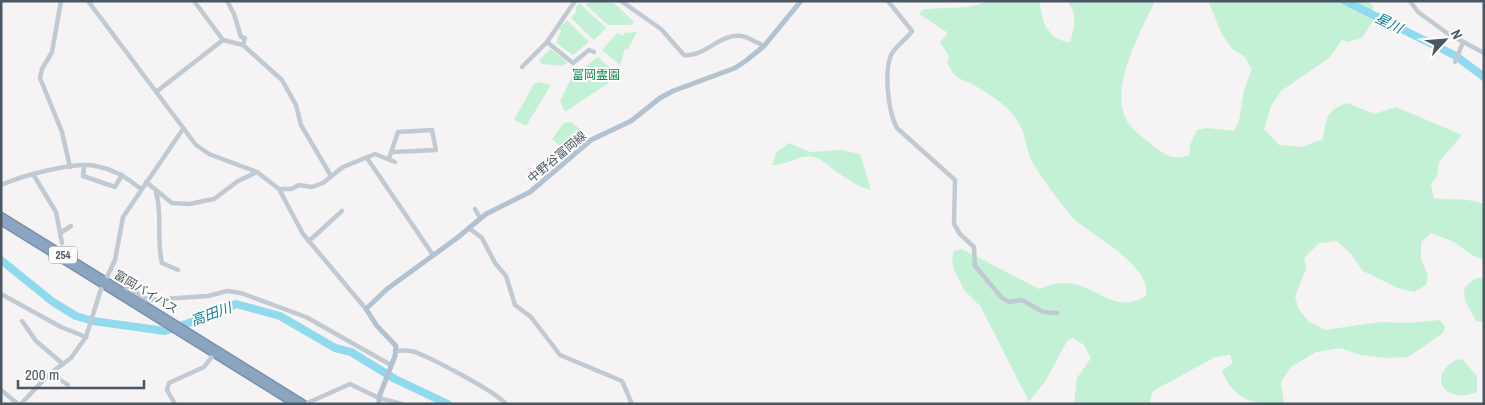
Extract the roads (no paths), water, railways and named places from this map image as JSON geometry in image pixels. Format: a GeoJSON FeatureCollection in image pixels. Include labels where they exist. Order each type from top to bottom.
{"type":"FeatureCollection","features":[{"type":"Feature","properties":{"kind":"highway","name":"富岡バイパス"},"geometry":{"type":"LineString","coordinates":[[1,216],[104,283]]}},
{"type":"Feature","properties":{"kind":"highway","name":"富岡バイパス"},"geometry":{"type":"LineString","coordinates":[[1,222],[196,336],[304,404]]}},
{"type":"Feature","properties":{"kind":"highway","name":"富岡バイパス"},"geometry":{"type":"LineString","coordinates":[[124,294],[186,337],[295,404]]}},
{"type":"Feature","properties":{"kind":"main road","name":"中野谷富岡線"},"geometry":{"type":"LineString","coordinates":[[366,309],[387,289],[480,218],[493,209],[530,192],[591,140],[631,121],[660,98],[735,68],[764,46],[801,1]]}},
{"type":"Feature","properties":{"kind":"main road"},"geometry":{"type":"LineString","coordinates":[[366,309],[377,326],[396,346],[396,351],[379,400]]}},
{"type":"Feature","properties":{"kind":"street"},"geometry":{"type":"LineString","coordinates":[[61,1],[52,52],[42,69],[40,78],[62,132],[70,167]]}},
{"type":"Feature","properties":{"kind":"street"},"geometry":{"type":"LineString","coordinates":[[88,1],[196,145],[209,154],[257,172],[279,189],[295,221],[309,241],[366,309]]}},
{"type":"Feature","properties":{"kind":"street"},"geometry":{"type":"LineString","coordinates":[[194,1],[223,40],[243,44],[282,80],[296,105],[301,125],[331,176]]}},
{"type":"Feature","properties":{"kind":"street"},"geometry":{"type":"LineString","coordinates":[[227,1],[234,14],[241,37],[244,38],[243,44]]}},
{"type":"Feature","properties":{"kind":"street"},"geometry":{"type":"LineString","coordinates":[[522,67],[547,42],[576,1]]}},
{"type":"Feature","properties":{"kind":"street"},"geometry":{"type":"LineString","coordinates":[[621,1],[661,29],[684,55],[693,54],[734,36],[744,37],[764,46]]}},
{"type":"Feature","properties":{"kind":"street"},"geometry":{"type":"LineString","coordinates":[[888,1],[912,31],[892,54],[888,92],[893,121],[898,128],[955,180],[954,224],[960,234],[974,247],[975,266],[979,273],[998,294],[1009,302],[1022,300],[1043,312],[1057,313]]}},
{"type":"Feature","properties":{"kind":"street"},"geometry":{"type":"LineString","coordinates":[[1410,1],[1418,12],[1463,42],[1484,53]]}},
{"type":"Feature","properties":{"kind":"street"},"geometry":{"type":"LineString","coordinates":[[156,92],[223,40]]}},
{"type":"Feature","properties":{"kind":"street"},"geometry":{"type":"LineString","coordinates":[[547,42],[573,63],[589,50],[594,52]]}},
{"type":"Feature","properties":{"kind":"street"},"geometry":{"type":"LineString","coordinates":[[1456,62],[1463,42]]}},
{"type":"Feature","properties":{"kind":"street"},"geometry":{"type":"LineString","coordinates":[[1,390],[20,404],[50,373],[71,358],[87,336],[97,299],[115,260],[122,217],[183,129]]}},
{"type":"Feature","properties":{"kind":"street"},"geometry":{"type":"LineString","coordinates":[[389,158],[398,132],[432,130],[436,150],[392,152]]}},
{"type":"Feature","properties":{"kind":"street"},"geometry":{"type":"LineString","coordinates":[[279,189],[290,189],[298,185],[312,187],[323,183],[343,167],[375,154],[389,158],[394,162]]}},
{"type":"Feature","properties":{"kind":"street"},"geometry":{"type":"LineString","coordinates":[[367,158],[432,255]]}},
{"type":"Feature","properties":{"kind":"street"},"geometry":{"type":"LineString","coordinates":[[1,185],[33,174],[70,167],[94,165],[122,175],[141,189]]}},
{"type":"Feature","properties":{"kind":"street"},"geometry":{"type":"LineString","coordinates":[[84,166],[83,176],[115,187],[122,175]]}},
{"type":"Feature","properties":{"kind":"street"},"geometry":{"type":"LineString","coordinates":[[146,182],[172,203],[189,204],[214,198],[238,181],[257,172]]}},
{"type":"Feature","properties":{"kind":"street"},"geometry":{"type":"LineString","coordinates":[[33,174],[56,212],[62,243]]}},
{"type":"Feature","properties":{"kind":"street"},"geometry":{"type":"LineString","coordinates":[[156,190],[161,208],[158,247],[162,263],[178,270]]}},
{"type":"Feature","properties":{"kind":"street"},"geometry":{"type":"LineString","coordinates":[[475,209],[480,218]]}},
{"type":"Feature","properties":{"kind":"street"},"geometry":{"type":"LineString","coordinates":[[309,241],[342,211]]}},
{"type":"Feature","properties":{"kind":"street"},"geometry":{"type":"LineString","coordinates":[[60,233],[71,226]]}},
{"type":"Feature","properties":{"kind":"street"},"geometry":{"type":"LineString","coordinates":[[469,228],[482,238],[495,263],[506,276],[515,305],[531,317],[555,350],[560,355],[622,381],[632,404]]}},
{"type":"Feature","properties":{"kind":"street"},"geometry":{"type":"LineString","coordinates":[[124,294],[128,288],[148,300],[208,296],[228,291],[241,293],[306,318],[391,366]]}},
{"type":"Feature","properties":{"kind":"street"},"geometry":{"type":"LineString","coordinates":[[1,294],[61,327],[87,336]]}},
{"type":"Feature","properties":{"kind":"street"},"geometry":{"type":"LineString","coordinates":[[22,321],[36,341],[63,364]]}},
{"type":"Feature","properties":{"kind":"street"},"geometry":{"type":"LineString","coordinates":[[396,351],[406,350],[425,357],[451,370],[506,404]]}},
{"type":"Feature","properties":{"kind":"street"},"geometry":{"type":"LineString","coordinates":[[175,404],[168,390],[169,383],[204,367],[214,354]]}},
{"type":"Feature","properties":{"kind":"street"},"geometry":{"type":"LineString","coordinates":[[50,373],[68,385]]}},
{"type":"Feature","properties":{"kind":"street"},"geometry":{"type":"LineString","coordinates":[[304,404],[350,384],[379,400],[402,404]]}},
{"type":"Feature","properties":{"kind":"waterway","name":"星川"},"geometry":{"type":"LineString","coordinates":[[1345,1],[1456,56],[1484,77]]}},
{"type":"Feature","properties":{"kind":"waterway","name":"高田川"},"geometry":{"type":"LineString","coordinates":[[1,260],[53,302],[76,316],[93,321],[165,331],[209,316],[236,304],[280,316],[335,348],[351,352],[395,379],[448,404]]}},
{"type":"Feature","properties":{"kind":"park label","name":"富岡霊園"},"geometry":{"type":"Point","coordinates":[596,75]}}]}
